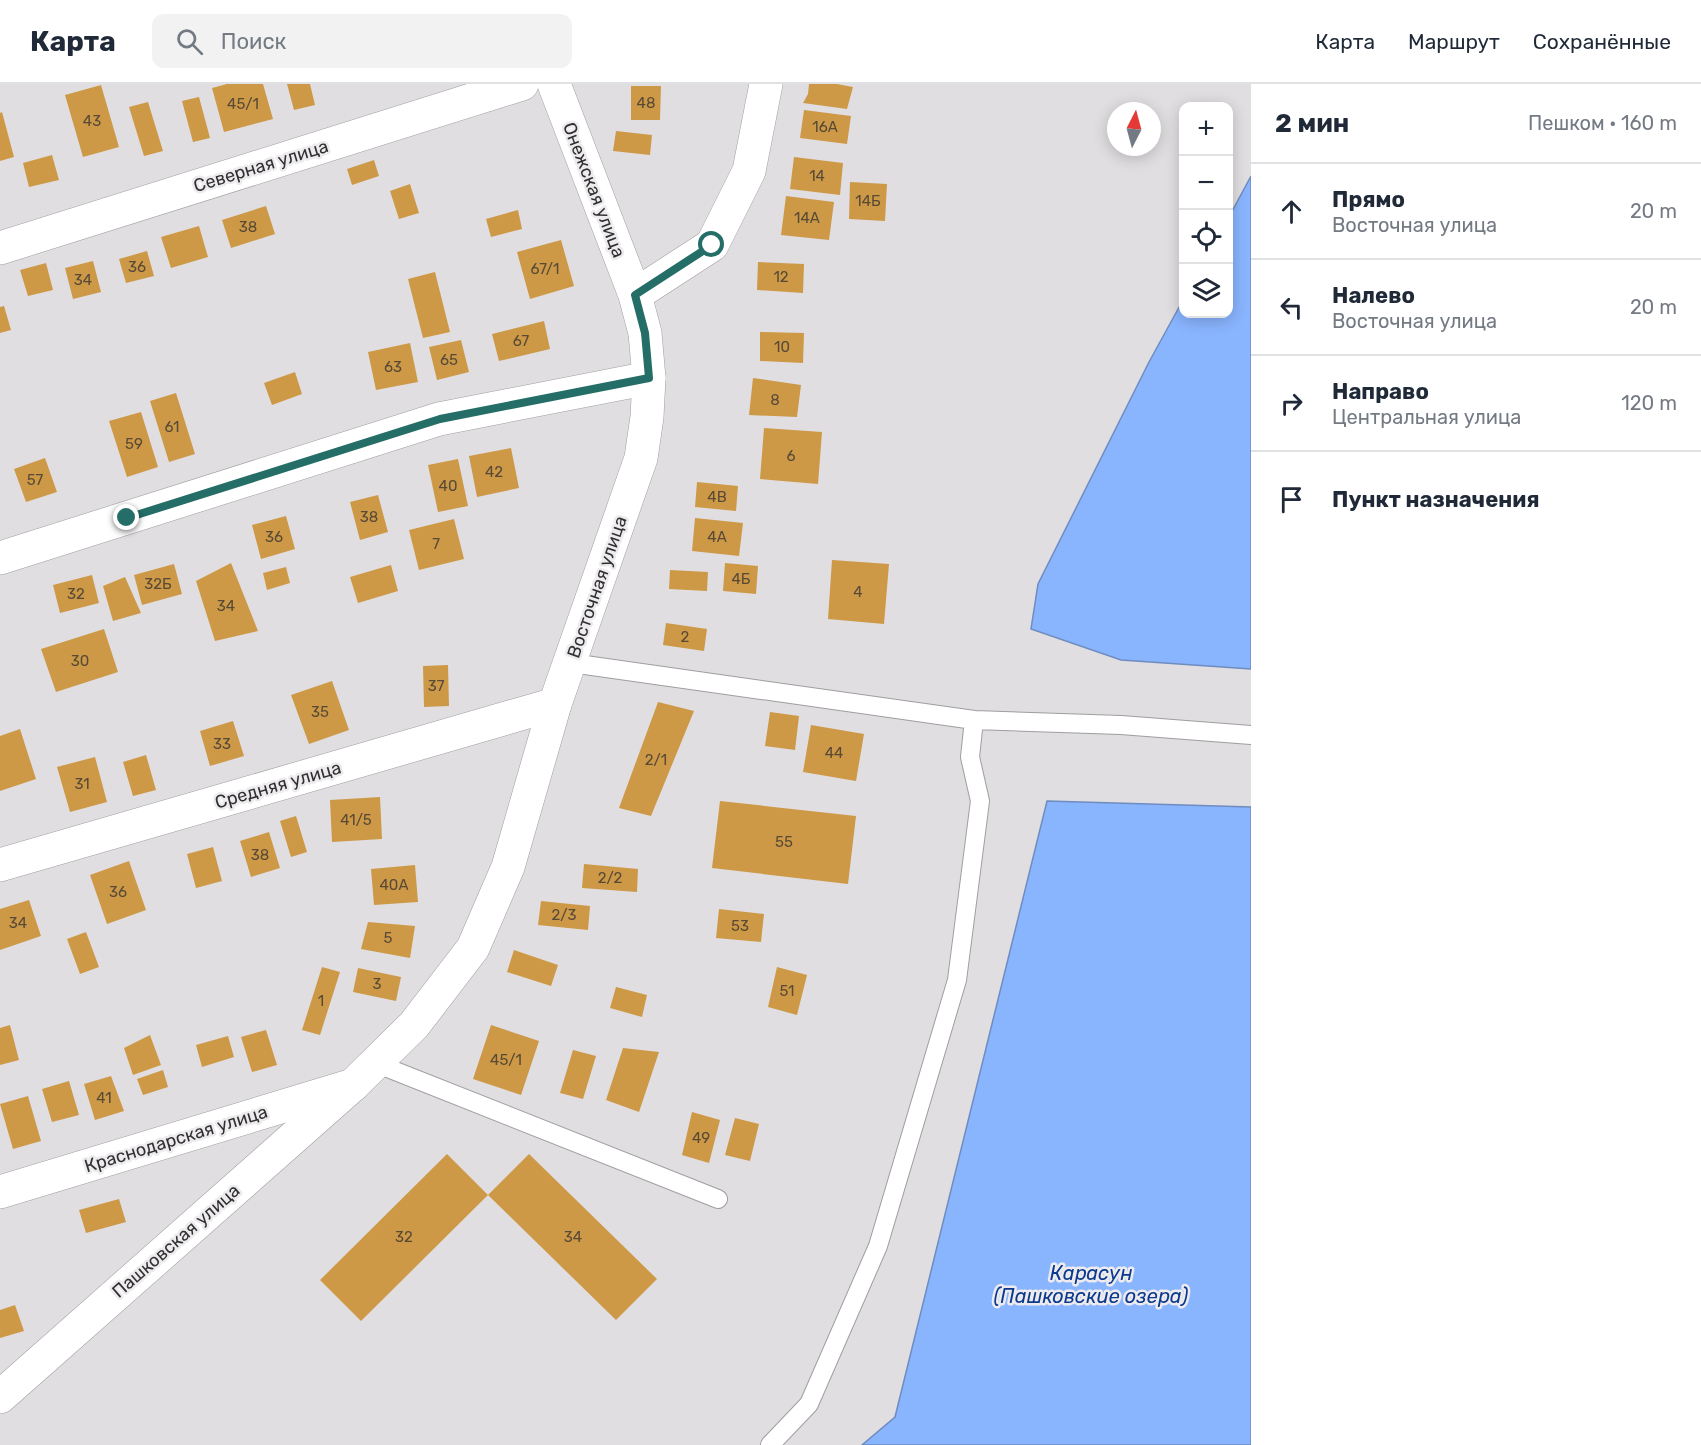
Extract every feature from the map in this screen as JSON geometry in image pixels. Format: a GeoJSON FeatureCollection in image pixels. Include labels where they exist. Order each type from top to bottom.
{"type":"FeatureCollection","features":[{"type":"Feature","properties":{"kind":"street","name":"Северная улица"},"geometry":{"type":"LineString","coordinates":[[0,248],[522,84]]}},
{"type":"Feature","properties":{"kind":"street","name":"Онежская улица"},"geometry":{"type":"LineString","coordinates":[[554,84],[635,295]]}},
{"type":"Feature","properties":{"kind":"street"},"geometry":{"type":"LineString","coordinates":[[635,295],[712,245],[749,171],[766,84]]}},
{"type":"Feature","properties":{"kind":"street","name":"Восточная улица"},"geometry":{"type":"LineString","coordinates":[[364,1074],[414,1025],[473,948],[508,867],[555,704],[641,458],[647,417],[649,378],[645,333],[635,295]]}},
{"type":"Feature","properties":{"kind":"street"},"geometry":{"type":"LineString","coordinates":[[0,558],[440,419],[649,378]]}},
{"type":"Feature","properties":{"kind":"street","name":"Средняя улица"},"geometry":{"type":"LineString","coordinates":[[0,865],[555,704]]}},
{"type":"Feature","properties":{"kind":"street","name":"Краснодарская улица"},"geometry":{"type":"LineString","coordinates":[[0,1192],[364,1074]]}},
{"type":"Feature","properties":{"kind":"street","name":"Пашковская улица"},"geometry":{"type":"LineString","coordinates":[[0,1397],[364,1074]]}},
{"type":"Feature","properties":{"kind":"lane"},"geometry":{"type":"LineString","coordinates":[[571,663],[974,720],[1122,725],[1251,735]]}},
{"type":"Feature","properties":{"kind":"lane"},"geometry":{"type":"LineString","coordinates":[[770,1445],[809,1404],[879,1246],[957,980],[980,801],[970,757],[974,720]]}},
{"type":"Feature","properties":{"kind":"lane"},"geometry":{"type":"LineString","coordinates":[[364,1074],[718,1199]]}},
{"type":"Feature","properties":{"kind":"water"},"geometry":{"type":"Polygon","coordinates":[[[1251,176],[1251,669],[1121,660],[1031,629],[1038,584],[1149,362],[1179,307],[1179,318],[1233,318],[1233,210],[1251,176]]]}},
{"type":"Feature","properties":{"kind":"water","name":"Карасун (Пашковские озера)"},"geometry":{"type":"Polygon","coordinates":[[[1047,801],[1251,807],[1251,1445],[862,1445],[895,1417],[1047,801]]]}},
{"type":"Feature","properties":{"kind":"building"},"geometry":{"type":"Polygon","coordinates":[[[227,84],[263,84],[273,119],[224,132],[212,88],[227,84]]]}},
{"type":"Feature","properties":{"kind":"building"},"geometry":{"type":"Polygon","coordinates":[[[287,84],[310,84],[315,105],[294,110],[287,84]]]}},
{"type":"Feature","properties":{"kind":"building"},"geometry":{"type":"Polygon","coordinates":[[[809,84],[837,84],[853,87],[847,109],[803,103],[808,94],[809,84]]]}},
{"type":"Feature","properties":{"kind":"building"},"geometry":{"type":"Polygon","coordinates":[[[101,85],[119,147],[83,157],[65,95],[101,85]]]}},
{"type":"Feature","properties":{"kind":"building"},"geometry":{"type":"Polygon","coordinates":[[[631,86],[661,86],[660,120],[631,120],[631,86]]]}},
{"type":"Feature","properties":{"kind":"building"},"geometry":{"type":"Polygon","coordinates":[[[199,97],[210,138],[193,142],[182,101],[199,97]]]}},
{"type":"Feature","properties":{"kind":"building"},"geometry":{"type":"Polygon","coordinates":[[[148,102],[163,151],[144,156],[129,107],[148,102]]]}},
{"type":"Feature","properties":{"kind":"building"},"geometry":{"type":"Polygon","coordinates":[[[804,110],[851,116],[847,144],[800,138],[804,110]]]}},
{"type":"Feature","properties":{"kind":"building"},"geometry":{"type":"Polygon","coordinates":[[[2,112],[14,157],[0,161],[0,113],[2,112]]]}},
{"type":"Feature","properties":{"kind":"building"},"geometry":{"type":"Polygon","coordinates":[[[616,131],[652,135],[650,155],[613,151],[616,131]]]}},
{"type":"Feature","properties":{"kind":"building"},"geometry":{"type":"Polygon","coordinates":[[[52,155],[59,180],[29,187],[23,163],[52,155]]]}},
{"type":"Feature","properties":{"kind":"building"},"geometry":{"type":"Polygon","coordinates":[[[794,157],[843,163],[840,195],[790,189],[794,157]]]}},
{"type":"Feature","properties":{"kind":"building"},"geometry":{"type":"Polygon","coordinates":[[[374,160],[379,176],[352,185],[347,169],[374,160]]]}},
{"type":"Feature","properties":{"kind":"building"},"geometry":{"type":"Polygon","coordinates":[[[850,182],[887,184],[885,221],[849,219],[850,182]]]}},
{"type":"Feature","properties":{"kind":"building"},"geometry":{"type":"Polygon","coordinates":[[[410,184],[419,213],[399,219],[390,191],[410,184]]]}},
{"type":"Feature","properties":{"kind":"building"},"geometry":{"type":"Polygon","coordinates":[[[786,196],[834,202],[829,240],[781,235],[786,196]]]}},
{"type":"Feature","properties":{"kind":"building"},"geometry":{"type":"Polygon","coordinates":[[[266,206],[275,234],[231,248],[222,220],[266,206]]]}},
{"type":"Feature","properties":{"kind":"building"},"geometry":{"type":"Polygon","coordinates":[[[518,210],[522,229],[491,237],[486,219],[518,210]]]}},
{"type":"Feature","properties":{"kind":"building"},"geometry":{"type":"Polygon","coordinates":[[[199,226],[208,257],[171,268],[161,237],[199,226]]]}},
{"type":"Feature","properties":{"kind":"building"},"geometry":{"type":"Polygon","coordinates":[[[561,240],[574,286],[530,299],[517,252],[561,240]]]}},
{"type":"Feature","properties":{"kind":"building"},"geometry":{"type":"Polygon","coordinates":[[[147,251],[154,276],[126,283],[119,259],[147,251]]]}},
{"type":"Feature","properties":{"kind":"building"},"geometry":{"type":"Polygon","coordinates":[[[93,261],[101,292],[73,299],[65,268],[93,261]]]}},
{"type":"Feature","properties":{"kind":"building"},"geometry":{"type":"Polygon","coordinates":[[[758,262],[804,264],[803,293],[757,290],[758,262]]]}},
{"type":"Feature","properties":{"kind":"building"},"geometry":{"type":"Polygon","coordinates":[[[46,263],[53,290],[28,296],[20,270],[46,263]]]}},
{"type":"Feature","properties":{"kind":"building"},"geometry":{"type":"Polygon","coordinates":[[[435,272],[450,332],[423,338],[408,279],[435,272]]]}},
{"type":"Feature","properties":{"kind":"building"},"geometry":{"type":"Polygon","coordinates":[[[4,306],[11,330],[0,333],[0,307],[4,306]]]}},
{"type":"Feature","properties":{"kind":"building"},"geometry":{"type":"Polygon","coordinates":[[[544,321],[550,349],[499,361],[492,334],[544,321]]]}},
{"type":"Feature","properties":{"kind":"building"},"geometry":{"type":"Polygon","coordinates":[[[760,332],[804,333],[803,363],[760,361],[760,332]]]}},
{"type":"Feature","properties":{"kind":"building"},"geometry":{"type":"Polygon","coordinates":[[[461,340],[469,372],[437,380],[429,347],[461,340]]]}},
{"type":"Feature","properties":{"kind":"building"},"geometry":{"type":"Polygon","coordinates":[[[410,343],[418,382],[376,390],[368,352],[410,343]]]}},
{"type":"Feature","properties":{"kind":"building"},"geometry":{"type":"Polygon","coordinates":[[[295,372],[302,394],[272,405],[264,383],[295,372]]]}},
{"type":"Feature","properties":{"kind":"building"},"geometry":{"type":"Polygon","coordinates":[[[753,378],[801,385],[797,417],[749,415],[753,378]]]}},
{"type":"Feature","properties":{"kind":"building"},"geometry":{"type":"Polygon","coordinates":[[[176,393],[195,454],[169,462],[150,401],[176,393]]]}},
{"type":"Feature","properties":{"kind":"building"},"geometry":{"type":"Polygon","coordinates":[[[141,412],[158,467],[127,477],[109,421],[141,412]]]}},
{"type":"Feature","properties":{"kind":"building"},"geometry":{"type":"Polygon","coordinates":[[[764,428],[822,432],[818,484],[760,479],[764,428]]]}},
{"type":"Feature","properties":{"kind":"building"},"geometry":{"type":"Polygon","coordinates":[[[511,448],[519,488],[477,497],[469,456],[511,448]]]}},
{"type":"Feature","properties":{"kind":"building"},"geometry":{"type":"Polygon","coordinates":[[[45,458],[57,492],[26,502],[14,469],[45,458]]]}},
{"type":"Feature","properties":{"kind":"building"},"geometry":{"type":"Polygon","coordinates":[[[458,459],[468,506],[438,512],[428,465],[458,459]]]}},
{"type":"Feature","properties":{"kind":"building"},"geometry":{"type":"Polygon","coordinates":[[[697,482],[738,486],[736,511],[695,507],[697,482]]]}},
{"type":"Feature","properties":{"kind":"building"},"geometry":{"type":"Polygon","coordinates":[[[378,495],[388,532],[360,540],[350,502],[378,495]]]}},
{"type":"Feature","properties":{"kind":"building"},"geometry":{"type":"Polygon","coordinates":[[[286,516],[295,549],[261,559],[252,525],[286,516]]]}},
{"type":"Feature","properties":{"kind":"building"},"geometry":{"type":"Polygon","coordinates":[[[695,518],[743,523],[739,556],[692,551],[695,518]]]}},
{"type":"Feature","properties":{"kind":"building"},"geometry":{"type":"Polygon","coordinates":[[[454,519],[464,559],[419,570],[409,530],[454,519]]]}},
{"type":"Feature","properties":{"kind":"building"},"geometry":{"type":"Polygon","coordinates":[[[832,560],[889,564],[884,624],[828,619],[832,560]]]}},
{"type":"Feature","properties":{"kind":"building"},"geometry":{"type":"Polygon","coordinates":[[[231,563],[258,631],[215,641],[196,581],[231,563]]]}},
{"type":"Feature","properties":{"kind":"building"},"geometry":{"type":"Polygon","coordinates":[[[725,563],[758,566],[756,594],[723,591],[725,563]]]}},
{"type":"Feature","properties":{"kind":"building"},"geometry":{"type":"Polygon","coordinates":[[[174,564],[182,594],[142,605],[134,575],[174,564]]]}},
{"type":"Feature","properties":{"kind":"building"},"geometry":{"type":"Polygon","coordinates":[[[391,565],[398,591],[358,603],[350,577],[391,565]]]}},
{"type":"Feature","properties":{"kind":"building"},"geometry":{"type":"Polygon","coordinates":[[[286,567],[290,583],[267,590],[263,573],[286,567]]]}},
{"type":"Feature","properties":{"kind":"building"},"geometry":{"type":"Polygon","coordinates":[[[670,570],[708,572],[707,591],[669,589],[670,570]]]}},
{"type":"Feature","properties":{"kind":"building"},"geometry":{"type":"Polygon","coordinates":[[[92,575],[99,603],[60,613],[53,585],[92,575]]]}},
{"type":"Feature","properties":{"kind":"building"},"geometry":{"type":"Polygon","coordinates":[[[125,577],[141,613],[113,621],[103,586],[125,577]]]}},
{"type":"Feature","properties":{"kind":"building"},"geometry":{"type":"Polygon","coordinates":[[[666,623],[707,629],[704,651],[663,645],[666,623]]]}},
{"type":"Feature","properties":{"kind":"building"},"geometry":{"type":"Polygon","coordinates":[[[104,629],[118,672],[56,692],[41,649],[104,629]]]}},
{"type":"Feature","properties":{"kind":"building"},"geometry":{"type":"Polygon","coordinates":[[[448,665],[449,706],[424,707],[423,666],[448,665]]]}},
{"type":"Feature","properties":{"kind":"building"},"geometry":{"type":"Polygon","coordinates":[[[332,681],[349,730],[309,744],[291,695],[332,681]]]}},
{"type":"Feature","properties":{"kind":"building"},"geometry":{"type":"Polygon","coordinates":[[[658,702],[694,711],[651,816],[619,808],[658,702]]]}},
{"type":"Feature","properties":{"kind":"building"},"geometry":{"type":"Polygon","coordinates":[[[770,712],[799,716],[795,750],[765,746],[770,712]]]}},
{"type":"Feature","properties":{"kind":"building"},"geometry":{"type":"Polygon","coordinates":[[[233,721],[244,756],[210,766],[200,731],[233,721]]]}},
{"type":"Feature","properties":{"kind":"building"},"geometry":{"type":"Polygon","coordinates":[[[811,725],[864,734],[856,781],[803,772],[811,725]]]}},
{"type":"Feature","properties":{"kind":"building"},"geometry":{"type":"Polygon","coordinates":[[[20,729],[36,779],[0,791],[0,736],[20,729]]]}},
{"type":"Feature","properties":{"kind":"building"},"geometry":{"type":"Polygon","coordinates":[[[146,755],[156,790],[133,796],[123,762],[146,755]]]}},
{"type":"Feature","properties":{"kind":"building"},"geometry":{"type":"Polygon","coordinates":[[[95,757],[107,802],[70,812],[57,767],[95,757]]]}},
{"type":"Feature","properties":{"kind":"building"},"geometry":{"type":"Polygon","coordinates":[[[380,797],[382,839],[332,842],[330,800],[380,797]]]}},
{"type":"Feature","properties":{"kind":"building"},"geometry":{"type":"Polygon","coordinates":[[[720,801],[856,816],[848,884],[712,868],[720,801]]]}},
{"type":"Feature","properties":{"kind":"building"},"geometry":{"type":"Polygon","coordinates":[[[296,816],[307,852],[291,857],[280,821],[296,816]]]}},
{"type":"Feature","properties":{"kind":"building"},"geometry":{"type":"Polygon","coordinates":[[[269,832],[280,868],[251,877],[240,841],[269,832]]]}},
{"type":"Feature","properties":{"kind":"building"},"geometry":{"type":"Polygon","coordinates":[[[213,847],[222,881],[196,888],[187,854],[213,847]]]}},
{"type":"Feature","properties":{"kind":"building"},"geometry":{"type":"Polygon","coordinates":[[[129,861],[146,910],[107,924],[90,875],[129,861]]]}},
{"type":"Feature","properties":{"kind":"building"},"geometry":{"type":"Polygon","coordinates":[[[584,864],[638,869],[637,892],[582,888],[584,864]]]}},
{"type":"Feature","properties":{"kind":"building"},"geometry":{"type":"Polygon","coordinates":[[[415,865],[418,902],[374,905],[371,869],[415,865]]]}},
{"type":"Feature","properties":{"kind":"building"},"geometry":{"type":"Polygon","coordinates":[[[29,900],[41,936],[0,950],[0,909],[29,900]]]}},
{"type":"Feature","properties":{"kind":"building"},"geometry":{"type":"Polygon","coordinates":[[[541,901],[590,906],[588,930],[538,925],[541,901]]]}},
{"type":"Feature","properties":{"kind":"building"},"geometry":{"type":"Polygon","coordinates":[[[719,909],[764,914],[761,942],[716,938],[719,909]]]}},
{"type":"Feature","properties":{"kind":"building"},"geometry":{"type":"Polygon","coordinates":[[[368,922],[415,926],[410,958],[361,949],[368,922]]]}},
{"type":"Feature","properties":{"kind":"building"},"geometry":{"type":"Polygon","coordinates":[[[86,932],[99,967],[80,974],[67,939],[86,932]]]}},
{"type":"Feature","properties":{"kind":"building"},"geometry":{"type":"Polygon","coordinates":[[[514,950],[558,965],[551,986],[507,972],[514,950]]]}},
{"type":"Feature","properties":{"kind":"building"},"geometry":{"type":"Polygon","coordinates":[[[322,967],[340,972],[320,1035],[302,1030],[322,967]]]}},
{"type":"Feature","properties":{"kind":"building"},"geometry":{"type":"Polygon","coordinates":[[[777,967],[807,975],[797,1015],[768,1007],[777,967]]]}},
{"type":"Feature","properties":{"kind":"building"},"geometry":{"type":"Polygon","coordinates":[[[358,968],[401,977],[396,1001],[353,992],[358,968]]]}},
{"type":"Feature","properties":{"kind":"building"},"geometry":{"type":"Polygon","coordinates":[[[616,987],[647,995],[642,1017],[610,1008],[616,987]]]}},
{"type":"Feature","properties":{"kind":"building"},"geometry":{"type":"Polygon","coordinates":[[[10,1025],[19,1060],[0,1065],[0,1028],[10,1025]]]}},
{"type":"Feature","properties":{"kind":"building"},"geometry":{"type":"Polygon","coordinates":[[[491,1025],[539,1041],[521,1095],[473,1079],[491,1025]]]}},
{"type":"Feature","properties":{"kind":"building"},"geometry":{"type":"Polygon","coordinates":[[[266,1030],[277,1065],[252,1072],[241,1037],[266,1030]]]}},
{"type":"Feature","properties":{"kind":"building"},"geometry":{"type":"Polygon","coordinates":[[[150,1035],[161,1065],[133,1075],[124,1048],[150,1035]]]}},
{"type":"Feature","properties":{"kind":"building"},"geometry":{"type":"Polygon","coordinates":[[[228,1036],[234,1057],[202,1067],[196,1045],[228,1036]]]}},
{"type":"Feature","properties":{"kind":"building"},"geometry":{"type":"Polygon","coordinates":[[[623,1048],[659,1052],[639,1112],[606,1100],[623,1048]]]}},
{"type":"Feature","properties":{"kind":"building"},"geometry":{"type":"Polygon","coordinates":[[[573,1050],[596,1056],[583,1099],[560,1093],[573,1050]]]}},
{"type":"Feature","properties":{"kind":"building"},"geometry":{"type":"Polygon","coordinates":[[[163,1070],[168,1087],[143,1095],[137,1079],[163,1070]]]}},
{"type":"Feature","properties":{"kind":"building"},"geometry":{"type":"Polygon","coordinates":[[[111,1076],[124,1111],[95,1120],[84,1084],[111,1076]]]}},
{"type":"Feature","properties":{"kind":"building"},"geometry":{"type":"Polygon","coordinates":[[[69,1081],[79,1115],[52,1122],[42,1089],[69,1081]]]}},
{"type":"Feature","properties":{"kind":"building"},"geometry":{"type":"Polygon","coordinates":[[[28,1096],[41,1141],[13,1149],[0,1104],[28,1096]]]}},
{"type":"Feature","properties":{"kind":"building"},"geometry":{"type":"Polygon","coordinates":[[[692,1112],[720,1120],[709,1163],[682,1155],[692,1112]]]}},
{"type":"Feature","properties":{"kind":"building"},"geometry":{"type":"Polygon","coordinates":[[[735,1118],[759,1124],[750,1161],[725,1155],[735,1118]]]}},
{"type":"Feature","properties":{"kind":"building"},"geometry":{"type":"Polygon","coordinates":[[[447,1154],[488,1195],[361,1321],[320,1280],[447,1154]]]}},
{"type":"Feature","properties":{"kind":"building"},"geometry":{"type":"Polygon","coordinates":[[[529,1154],[657,1279],[616,1320],[488,1195],[529,1154]]]}},
{"type":"Feature","properties":{"kind":"building"},"geometry":{"type":"Polygon","coordinates":[[[119,1199],[126,1222],[86,1233],[79,1210],[119,1199]]]}},
{"type":"Feature","properties":{"kind":"building"},"geometry":{"type":"Polygon","coordinates":[[[15,1305],[24,1331],[0,1338],[0,1310],[15,1305]]]}},
{"type":"Feature","properties":{"kind":"route"},"geometry":{"type":"LineString","coordinates":[[127,518],[440,419],[649,378],[645,333],[635,295],[712,245]]}}]}
